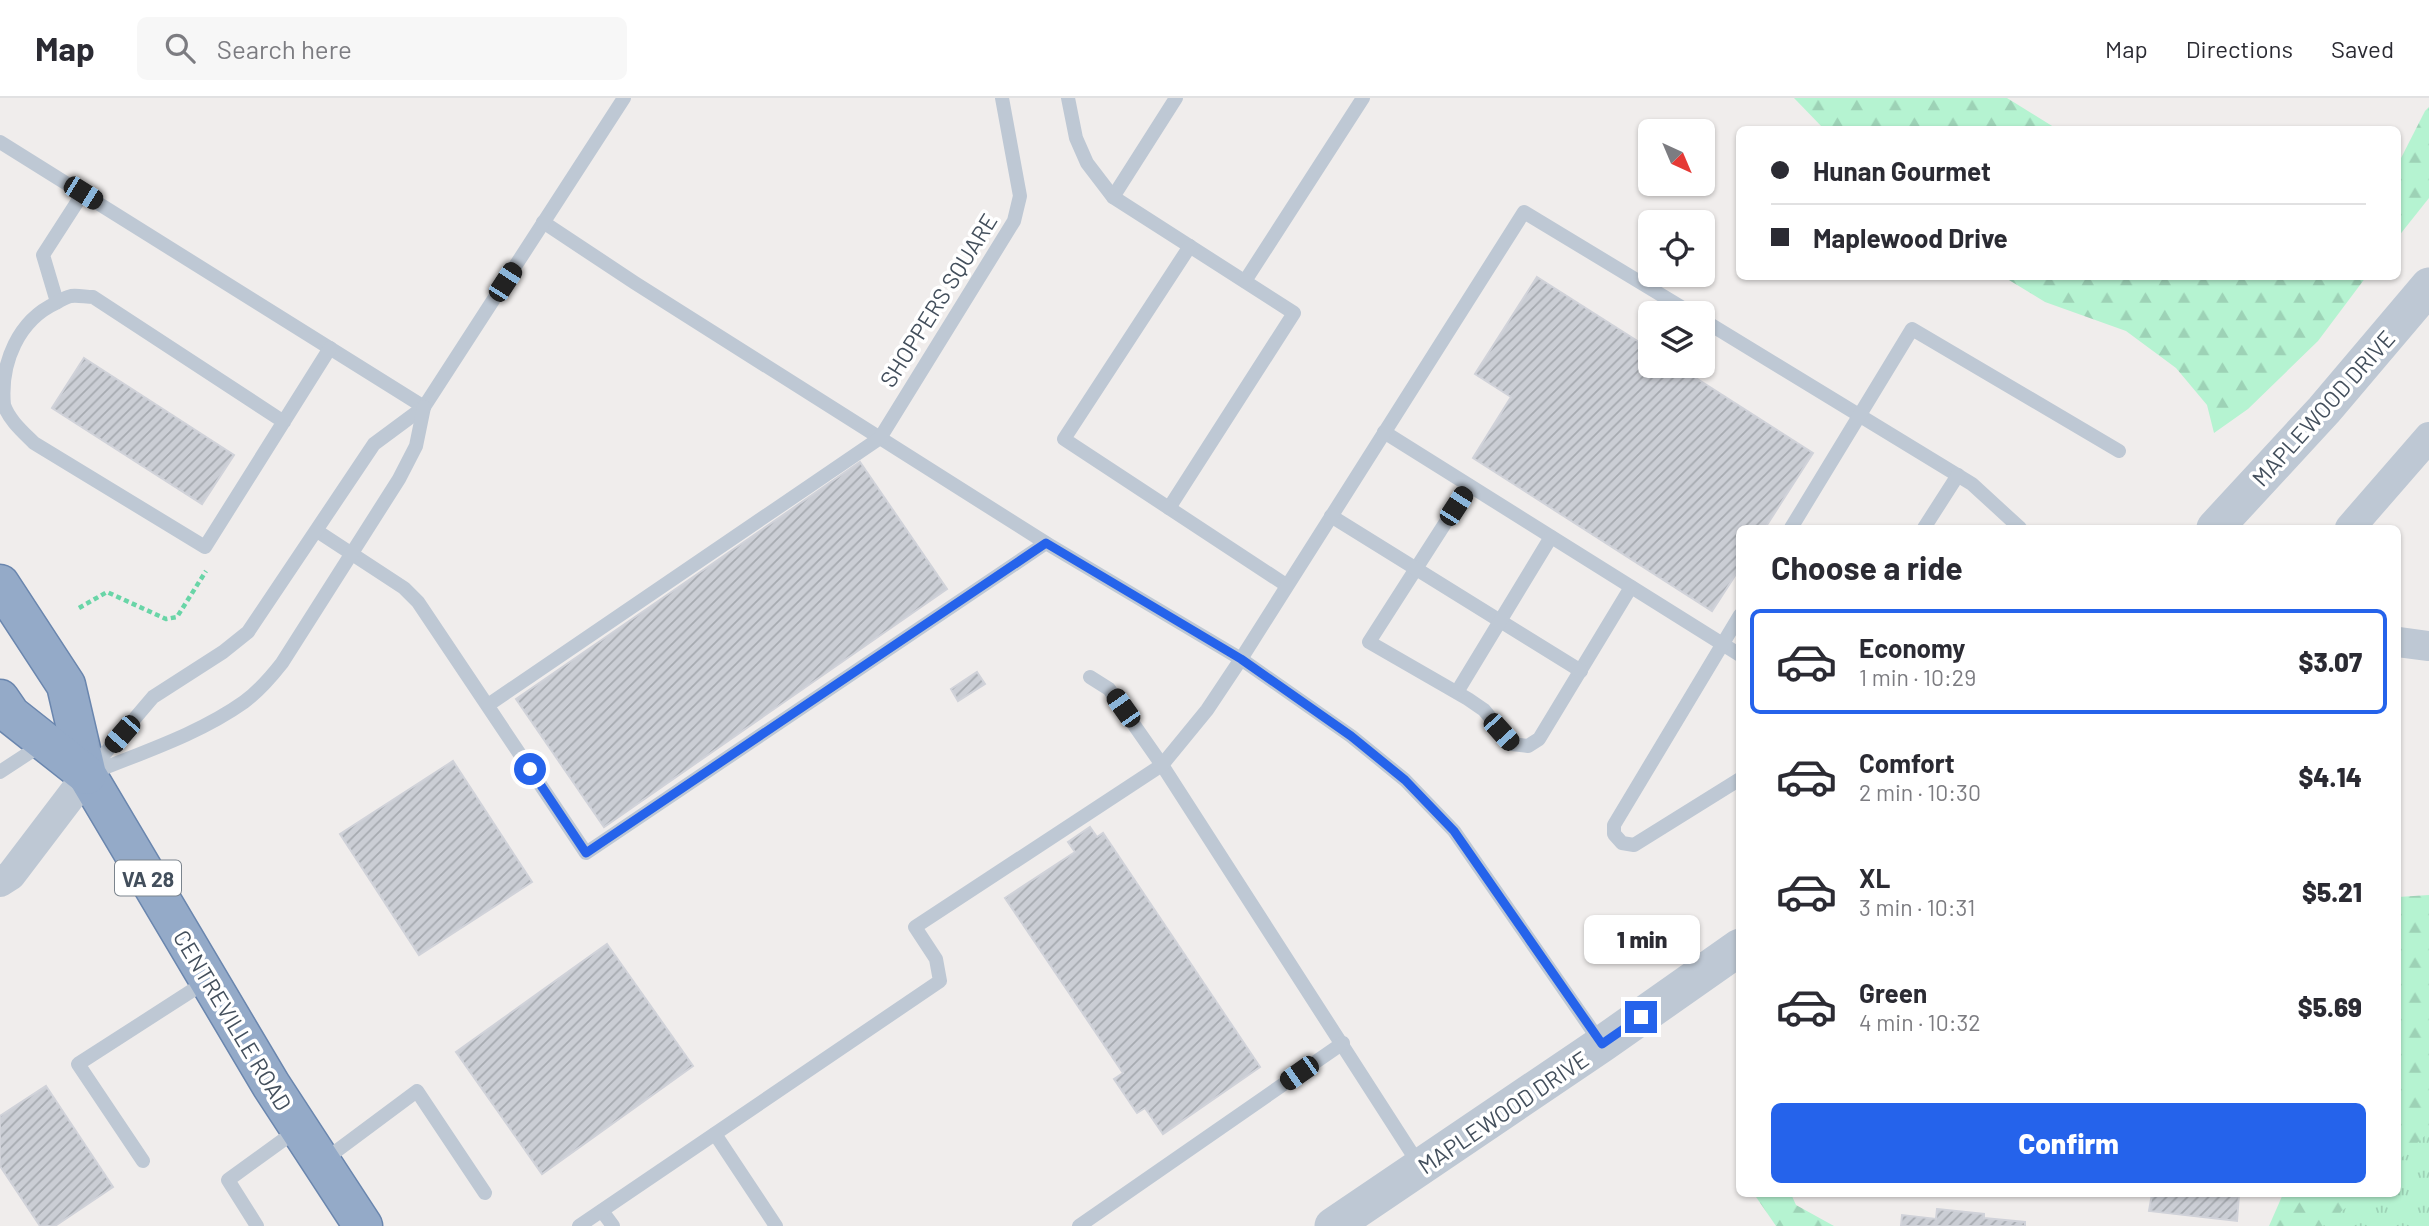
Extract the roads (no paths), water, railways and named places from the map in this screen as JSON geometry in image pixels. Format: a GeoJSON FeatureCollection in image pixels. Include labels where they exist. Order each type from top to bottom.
{"type":"FeatureCollection","features":[{"type":"Feature","properties":{"kind":"highway","name":"CENTREVILLE ROAD"},"geometry":{"type":"LineString","coordinates":[[0,584],[66,685],[87,775],[298,1129],[363,1226]]}},
{"type":"Feature","properties":{"kind":"highway","name":"CENTREVILLE ROAD"},"geometry":{"type":"LineString","coordinates":[[0,699],[11,715],[87,775]]}},
{"type":"Feature","properties":{"kind":"street","name":"MAPLEWOOD DRIVE"},"geometry":{"type":"LineString","coordinates":[[2218,525],[2324,410],[2429,286]]}},
{"type":"Feature","properties":{"kind":"street"},"geometry":{"type":"LineString","coordinates":[[2353,525],[2429,437]]}},
{"type":"Feature","properties":{"kind":"street"},"geometry":{"type":"LineString","coordinates":[[2401,642],[2429,646]]}},
{"type":"Feature","properties":{"kind":"street"},"geometry":{"type":"LineString","coordinates":[[4,871],[87,775]]}},
{"type":"Feature","properties":{"kind":"street","name":"MAPLEWOOD DRIVE"},"geometry":{"type":"LineString","coordinates":[[1333,1226],[1736,950]]}},
{"type":"Feature","properties":{"kind":"lane"},"geometry":{"type":"LineString","coordinates":[[87,775],[188,734],[244,702],[264,685],[282,663],[400,479],[416,446],[424,407],[624,98]]}},
{"type":"Feature","properties":{"kind":"lane","name":"SHOPPERS SQUARE"},"geometry":{"type":"LineString","coordinates":[[880,438],[1014,222],[1020,196],[1002,98]]}},
{"type":"Feature","properties":{"kind":"lane"},"geometry":{"type":"LineString","coordinates":[[1068,98],[1076,138],[1087,163],[1113,197],[1294,313],[1169,508]]}},
{"type":"Feature","properties":{"kind":"lane"},"geometry":{"type":"LineString","coordinates":[[1113,197],[1176,98]]}},
{"type":"Feature","properties":{"kind":"lane"},"geometry":{"type":"LineString","coordinates":[[1245,281],[1363,98]]}},
{"type":"Feature","properties":{"kind":"lane"},"geometry":{"type":"LineString","coordinates":[[0,142],[424,407]]}},
{"type":"Feature","properties":{"kind":"lane"},"geometry":{"type":"LineString","coordinates":[[57,302],[43,255],[83,193]]}},
{"type":"Feature","properties":{"kind":"lane"},"geometry":{"type":"LineString","coordinates":[[579,1226],[940,981],[936,960],[915,927],[1162,765],[1207,710],[1241,659],[1524,212],[1671,301]]}},
{"type":"Feature","properties":{"kind":"lane"},"geometry":{"type":"LineString","coordinates":[[543,222],[1046,543],[1241,659],[1362,745],[1405,780],[1454,831],[1602,1044]]}},
{"type":"Feature","properties":{"kind":"lane"},"geometry":{"type":"LineString","coordinates":[[1190,246],[1064,439],[1286,585]]}},
{"type":"Feature","properties":{"kind":"lane"},"geometry":{"type":"LineString","coordinates":[[284,422],[93,297],[70,296],[46,307],[18,331],[6,353],[1,378],[4,405],[15,424],[34,443],[205,547],[284,422],[330,348]]}},
{"type":"Feature","properties":{"kind":"lane"},"geometry":{"type":"LineString","coordinates":[[1715,327],[1972,484],[2017,525]]}},
{"type":"Feature","properties":{"kind":"lane"},"geometry":{"type":"LineString","coordinates":[[1793,525],[1912,329],[2119,452]]}},
{"type":"Feature","properties":{"kind":"lane"},"geometry":{"type":"LineString","coordinates":[[87,775],[153,697],[223,652],[248,632],[374,444],[424,407]]}},
{"type":"Feature","properties":{"kind":"lane"},"geometry":{"type":"LineString","coordinates":[[1384,432],[1736,653]]}},
{"type":"Feature","properties":{"kind":"lane"},"geometry":{"type":"LineString","coordinates":[[488,705],[880,438]]}},
{"type":"Feature","properties":{"kind":"lane"},"geometry":{"type":"LineString","coordinates":[[1926,525],[1958,475]]}},
{"type":"Feature","properties":{"kind":"lane"},"geometry":{"type":"LineString","coordinates":[[1469,486],[1369,642],[1484,710],[1512,744],[1528,746],[1539,739],[1632,587]]}},
{"type":"Feature","properties":{"kind":"lane"},"geometry":{"type":"LineString","coordinates":[[1331,516],[1581,671]]}},
{"type":"Feature","properties":{"kind":"lane"},"geometry":{"type":"LineString","coordinates":[[317,531],[404,589],[418,602],[586,853],[1046,543]]}},
{"type":"Feature","properties":{"kind":"lane"},"geometry":{"type":"LineString","coordinates":[[1457,692],[1551,537]]}},
{"type":"Feature","properties":{"kind":"lane"},"geometry":{"type":"LineString","coordinates":[[1736,621],[1614,825],[1614,834],[1622,844],[1634,845],[1736,781]]}},
{"type":"Feature","properties":{"kind":"lane"},"geometry":{"type":"LineString","coordinates":[[1090,677],[1109,689],[1162,765],[1421,1167]]}},
{"type":"Feature","properties":{"kind":"lane"},"geometry":{"type":"LineString","coordinates":[[0,772],[46,742]]}},
{"type":"Feature","properties":{"kind":"lane"},"geometry":{"type":"LineString","coordinates":[[143,1161],[78,1063],[208,981]]}},
{"type":"Feature","properties":{"kind":"lane"},"geometry":{"type":"LineString","coordinates":[[1079,1226],[1343,1043]]}},
{"type":"Feature","properties":{"kind":"lane"},"geometry":{"type":"LineString","coordinates":[[321,1163],[417,1091],[485,1193]]}},
{"type":"Feature","properties":{"kind":"lane"},"geometry":{"type":"LineString","coordinates":[[257,1226],[228,1180],[298,1129]]}},
{"type":"Feature","properties":{"kind":"lane"},"geometry":{"type":"LineString","coordinates":[[715,1134],[776,1226]]}},
{"type":"Feature","properties":{"kind":"lane"},"geometry":{"type":"LineString","coordinates":[[602,1210],[613,1226]]}}]}
